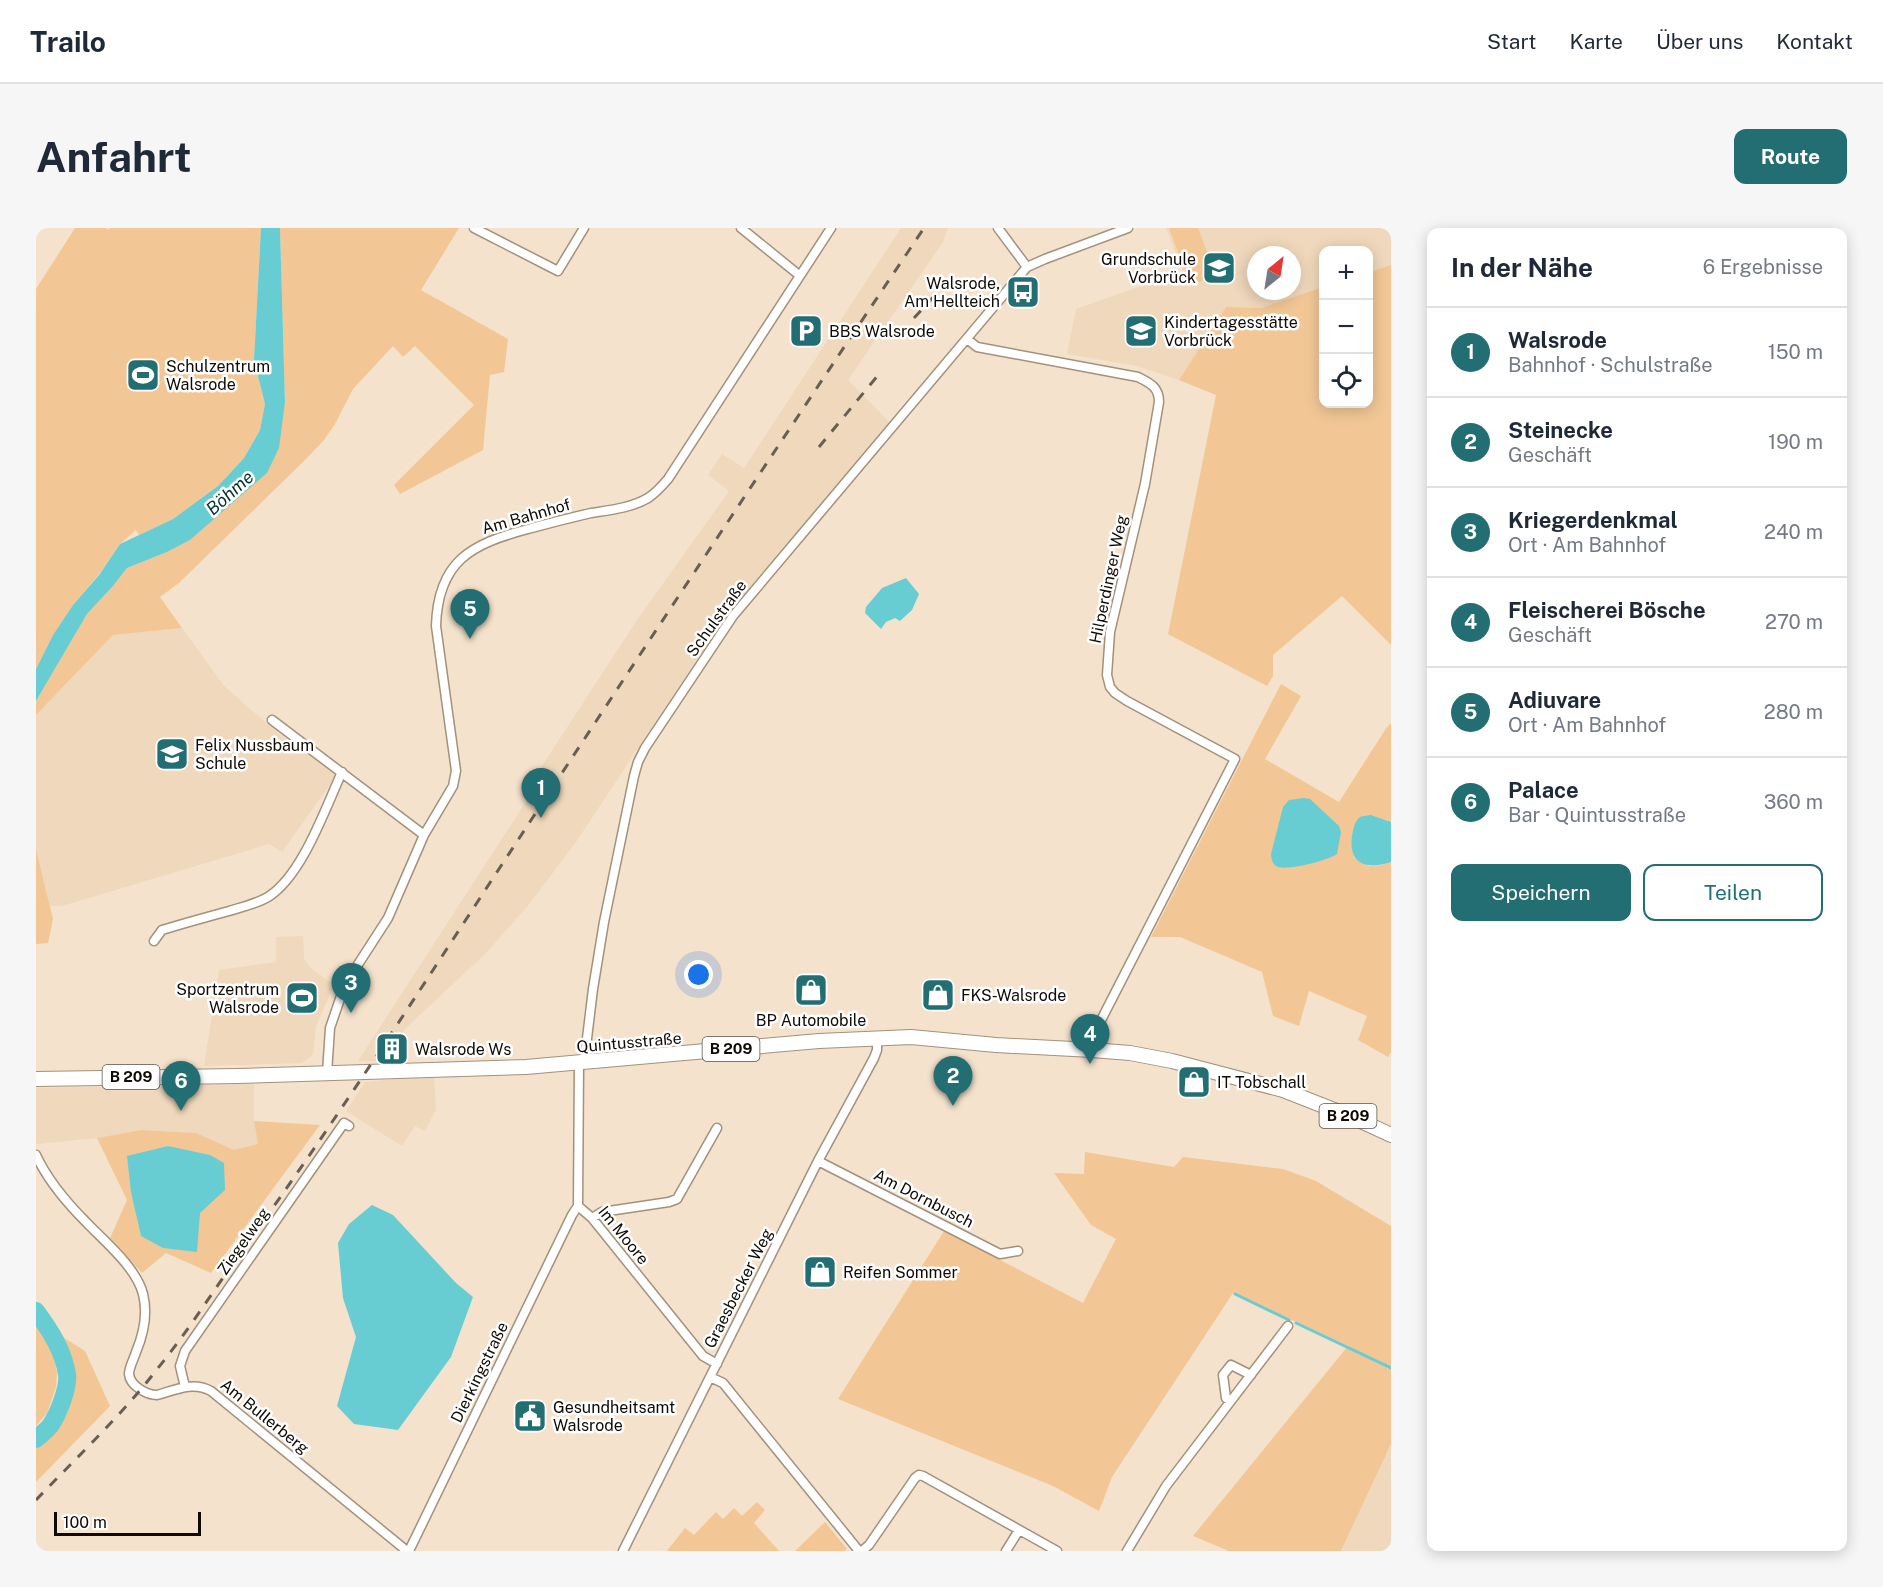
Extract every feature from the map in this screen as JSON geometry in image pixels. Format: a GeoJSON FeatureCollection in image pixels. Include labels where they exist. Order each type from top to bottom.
{"type":"FeatureCollection","features":[{"type":"Feature","properties":{"kind":"main road","name":"Quintusstraße"},"geometry":{"type":"LineString","coordinates":[[36,1079],[526,1067],[819,1041],[911,1037],[1130,1053],[1172,1061],[1283,1090],[1353,1117],[1391,1135]]}},
{"type":"Feature","properties":{"kind":"street"},"geometry":{"type":"LineString","coordinates":[[474,228],[558,271],[584,228]]}},
{"type":"Feature","properties":{"kind":"street"},"geometry":{"type":"LineString","coordinates":[[741,228],[799,275]]}},
{"type":"Feature","properties":{"kind":"street","name":"Am Bahnhof"},"geometry":{"type":"LineString","coordinates":[[327,1073],[330,1028],[336,1007],[350,978],[388,918],[424,835],[453,786],[456,776],[436,626],[436,611],[446,580],[466,554],[495,538],[573,517],[631,506],[651,496],[668,479],[831,228]]}},
{"type":"Feature","properties":{"kind":"street"},"geometry":{"type":"LineString","coordinates":[[998,228],[1027,267],[1128,228]]}},
{"type":"Feature","properties":{"kind":"street","name":"Schulstraße"},"geometry":{"type":"LineString","coordinates":[[582,1063],[604,922],[634,776],[645,748],[733,616],[1027,267]]}},
{"type":"Feature","properties":{"kind":"street","name":"Hilperdinger Weg"},"geometry":{"type":"LineString","coordinates":[[967,339],[977,346],[1138,377],[1156,388],[1159,402],[1144,484],[1113,615],[1107,675],[1110,687],[1126,701],[1235,759],[1096,1030],[1092,1050]]}},
{"type":"Feature","properties":{"kind":"street"},"geometry":{"type":"LineString","coordinates":[[272,720],[424,835]]}},
{"type":"Feature","properties":{"kind":"street"},"geometry":{"type":"LineString","coordinates":[[154,941],[162,930],[252,904],[267,897],[282,885],[304,854],[342,772]]}},
{"type":"Feature","properties":{"kind":"street","name":"Graesbecker Weg"},"geometry":{"type":"LineString","coordinates":[[623,1551],[818,1161],[874,1058],[877,1038]]}},
{"type":"Feature","properties":{"kind":"street","name":"Im Moore"},"geometry":{"type":"LineString","coordinates":[[582,1063],[578,1206],[592,1218],[702,1356],[717,1364]]}},
{"type":"Feature","properties":{"kind":"street","name":"Ziegelweg"},"geometry":{"type":"LineString","coordinates":[[184,1387],[180,1366],[185,1351],[344,1123],[349,1126]]}},
{"type":"Feature","properties":{"kind":"street"},"geometry":{"type":"LineString","coordinates":[[592,1218],[602,1212],[677,1199],[717,1128]]}},
{"type":"Feature","properties":{"kind":"street","name":"Am Bullerberg"},"geometry":{"type":"LineString","coordinates":[[36,1155],[62,1195],[138,1282],[144,1299],[145,1318],[141,1339],[130,1369],[131,1380],[151,1395],[184,1387],[198,1386],[211,1390],[408,1551]]}},
{"type":"Feature","properties":{"kind":"street","name":"Am Dornbusch"},"geometry":{"type":"LineString","coordinates":[[818,1161],[1000,1254],[1018,1251]]}},
{"type":"Feature","properties":{"kind":"street","name":"Dierkingstraße"},"geometry":{"type":"LineString","coordinates":[[408,1551],[578,1206]]}},
{"type":"Feature","properties":{"kind":"street"},"geometry":{"type":"LineString","coordinates":[[1127,1551],[1166,1486],[1288,1326]]}},
{"type":"Feature","properties":{"kind":"street"},"geometry":{"type":"LineString","coordinates":[[1231,1401],[1226,1398],[1223,1376],[1231,1365],[1251,1375]]}},
{"type":"Feature","properties":{"kind":"street"},"geometry":{"type":"LineString","coordinates":[[710,1377],[723,1383],[860,1551],[869,1545],[919,1475],[1057,1551]]}},
{"type":"Feature","properties":{"kind":"street"},"geometry":{"type":"LineString","coordinates":[[1006,1551],[1019,1530]]}},
{"type":"Feature","properties":{"kind":"shaded area"},"geometry":{"type":"Polygon","coordinates":[[[75,228],[109,230],[110,228],[261,228],[254,360],[265,404],[260,430],[244,458],[218,486],[173,519],[139,535],[136,530],[120,544],[73,605],[53,635],[36,669],[36,289],[75,228]]]}},
{"type":"Feature","properties":{"kind":"shaded area"},"geometry":{"type":"Polygon","coordinates":[[[280,228],[459,228],[421,290],[508,339],[504,372],[490,375],[483,450],[400,494],[394,485],[474,405],[415,346],[403,357],[393,346],[353,389],[324,440],[179,583],[160,597],[182,628],[113,635],[36,715],[36,701],[87,614],[127,568],[190,540],[285,402],[280,228]]]}},
{"type":"Feature","properties":{"kind":"shaded area"},"geometry":{"type":"Polygon","coordinates":[[[901,228],[948,228],[943,242],[848,380],[891,424],[727,614],[576,842],[527,907],[486,953],[406,1028],[400,1036],[405,1041],[405,1062],[358,1061],[538,783],[538,772],[637,620],[729,491],[708,475],[722,454],[744,468],[901,228]]]}},
{"type":"Feature","properties":{"kind":"shaded area"},"geometry":{"type":"Polygon","coordinates":[[[1166,228],[1391,228],[1391,265],[1373,271],[1373,246],[1319,246],[1319,288],[1301,294],[1301,246],[1247,246],[1247,300],[1285,300],[1261,308],[1226,307],[1179,380],[1137,366],[1067,354],[1076,309],[1183,271],[1166,228]]]}},
{"type":"Feature","properties":{"kind":"shaded area"},"geometry":{"type":"Polygon","coordinates":[[[1198,228],[1216,275],[1191,285],[1169,229],[1198,228]]]}},
{"type":"Feature","properties":{"kind":"shaded area"},"geometry":{"type":"Polygon","coordinates":[[[1391,265],[1391,645],[1342,596],[1273,655],[1273,676],[1267,686],[1168,634],[1216,395],[1179,380],[1226,307],[1261,308],[1285,300],[1301,300],[1301,294],[1319,288],[1319,408],[1373,408],[1373,271],[1391,265]]]}},
{"type":"Feature","properties":{"kind":"shaded area","name":"Felix Nussbaum Schule"},"geometry":{"type":"Polygon","coordinates":[[[182,628],[225,687],[279,734],[337,775],[282,852],[269,844],[62,906],[50,906],[36,849],[36,715],[113,635],[182,628]]]}},
{"type":"Feature","properties":{"kind":"shaded area"},"geometry":{"type":"Polygon","coordinates":[[[1281,684],[1301,696],[1265,759],[1339,802],[1391,723],[1391,822],[1371,815],[1354,856],[1371,866],[1391,862],[1391,1052],[1388,1057],[1358,1040],[1367,1016],[1309,991],[1299,1026],[1273,1016],[1262,972],[1180,937],[1151,937],[1281,684]]]}},
{"type":"Feature","properties":{"kind":"shaded area"},"geometry":{"type":"Polygon","coordinates":[[[36,849],[53,919],[48,943],[36,944],[36,849]]]}},
{"type":"Feature","properties":{"kind":"shaded area"},"geometry":{"type":"Polygon","coordinates":[[[303,936],[304,959],[312,969],[334,985],[316,1026],[313,1054],[302,1063],[204,1066],[219,970],[276,962],[276,937],[303,936]]]}},
{"type":"Feature","properties":{"kind":"shaded area"},"geometry":{"type":"Polygon","coordinates":[[[434,1075],[436,1109],[425,1131],[415,1126],[402,1146],[346,1111],[365,1082],[434,1075]]]}},
{"type":"Feature","properties":{"kind":"shaded area"},"geometry":{"type":"Polygon","coordinates":[[[254,1084],[254,1121],[258,1144],[234,1151],[196,1133],[141,1130],[97,1138],[36,1144],[36,1088],[254,1084]]]}},
{"type":"Feature","properties":{"kind":"shaded area"},"geometry":{"type":"Polygon","coordinates":[[[254,1121],[320,1125],[211,1273],[166,1253],[142,1273],[110,1238],[127,1200],[97,1138],[141,1130],[196,1133],[234,1150],[258,1144],[254,1121]]]}},
{"type":"Feature","properties":{"kind":"shaded area"},"geometry":{"type":"Polygon","coordinates":[[[1085,1152],[1174,1167],[1183,1157],[1283,1169],[1316,1181],[1391,1226],[1391,1444],[1341,1551],[1229,1551],[1193,1536],[1348,1346],[1233,1293],[1112,1477],[1099,1511],[1053,1486],[838,1399],[944,1231],[1083,1303],[1116,1239],[1091,1225],[1054,1173],[1084,1174],[1085,1152]]]}},
{"type":"Feature","properties":{"kind":"shaded area"},"geometry":{"type":"Polygon","coordinates":[[[36,1322],[51,1344],[57,1373],[56,1387],[47,1413],[36,1426],[36,1322]]]}},
{"type":"Feature","properties":{"kind":"shaded area"},"geometry":{"type":"Polygon","coordinates":[[[58,1334],[85,1351],[110,1406],[36,1482],[36,1447],[58,1426],[71,1398],[73,1368],[58,1334]]]}},
{"type":"Feature","properties":{"kind":"shaded area"},"geometry":{"type":"Polygon","coordinates":[[[1391,1444],[1391,1551],[1341,1551],[1391,1444]]]}},
{"type":"Feature","properties":{"kind":"shaded area"},"geometry":{"type":"Polygon","coordinates":[[[757,1502],[765,1510],[754,1523],[779,1551],[667,1551],[685,1528],[694,1535],[716,1512],[723,1519],[734,1508],[742,1516],[757,1502]]]}},
{"type":"Feature","properties":{"kind":"shaded area"},"geometry":{"type":"Polygon","coordinates":[[[825,1522],[847,1549],[845,1551],[795,1551],[825,1522]]]}},
{"type":"Feature","properties":{"kind":"water"},"geometry":{"type":"Polygon","coordinates":[[[261,228],[280,228],[285,402],[279,448],[267,473],[190,540],[127,568],[87,614],[36,701],[36,669],[53,635],[120,544],[173,519],[218,486],[244,458],[260,430],[265,404],[254,360],[261,228]]]}},
{"type":"Feature","properties":{"kind":"water"},"geometry":{"type":"Polygon","coordinates":[[[906,578],[919,594],[912,610],[900,621],[895,618],[886,622],[881,629],[865,613],[866,607],[882,588],[906,578]]]}},
{"type":"Feature","properties":{"kind":"water"},"geometry":{"type":"Polygon","coordinates":[[[1310,799],[1339,826],[1341,832],[1337,854],[1317,862],[1288,868],[1276,866],[1271,854],[1283,807],[1289,800],[1310,799]]]}},
{"type":"Feature","properties":{"kind":"water"},"geometry":{"type":"Polygon","coordinates":[[[1371,815],[1391,822],[1391,862],[1367,865],[1361,863],[1353,853],[1352,836],[1356,823],[1361,817],[1371,815]]]}},
{"type":"Feature","properties":{"kind":"water"},"geometry":{"type":"Polygon","coordinates":[[[168,1146],[210,1155],[224,1163],[225,1190],[200,1213],[197,1252],[163,1248],[141,1236],[131,1192],[127,1156],[168,1146]]]}},
{"type":"Feature","properties":{"kind":"water"},"geometry":{"type":"Polygon","coordinates":[[[372,1205],[393,1215],[456,1283],[473,1297],[451,1357],[398,1430],[354,1424],[337,1406],[356,1337],[343,1298],[338,1243],[349,1224],[372,1205]]]}},
{"type":"Feature","properties":{"kind":"waterway"},"geometry":{"type":"LineString","coordinates":[[1235,1294],[1289,1320]]}},
{"type":"Feature","properties":{"kind":"waterway","name":"Böhme"},"geometry":{"type":"LineString","coordinates":[[36,1311],[59,1349],[67,1374],[65,1393],[56,1415],[50,1426],[36,1439]]}},
{"type":"Feature","properties":{"kind":"waterway"},"geometry":{"type":"LineString","coordinates":[[1296,1323],[1391,1368]]}},
{"type":"Feature","properties":{"kind":"railway"},"geometry":{"type":"LineString","coordinates":[[36,1500],[144,1385],[180,1339],[277,1202],[373,1062],[656,630],[924,228]]}},
{"type":"Feature","properties":{"kind":"railway"},"geometry":{"type":"LineString","coordinates":[[914,318],[949,280]]}},
{"type":"Feature","properties":{"kind":"railway"},"geometry":{"type":"LineString","coordinates":[[819,447],[879,374]]}},
{"type":"Feature","properties":{"kind":"place","name":"Grundschule Vorbrück"},"geometry":{"type":"Point","coordinates":[1219,268]}},
{"type":"Feature","properties":{"kind":"place","name":"Walsrode, Am Hellteich"},"geometry":{"type":"Point","coordinates":[1023,292]}},
{"type":"Feature","properties":{"kind":"place","name":"BBS Walsrode"},"geometry":{"type":"Point","coordinates":[806,331]}},
{"type":"Feature","properties":{"kind":"place","name":"Kindertagesstätte Vorbrück"},"geometry":{"type":"Point","coordinates":[1141,331]}},
{"type":"Feature","properties":{"kind":"place","name":"Schulzentrum Walsrode"},"geometry":{"type":"Point","coordinates":[143,375]}},
{"type":"Feature","properties":{"kind":"place","name":"Adiuvare"},"geometry":{"type":"Point","coordinates":[470,639]}},
{"type":"Feature","properties":{"kind":"place","name":"Felix Nussbaum Schule"},"geometry":{"type":"Point","coordinates":[172,754]}},
{"type":"Feature","properties":{"kind":"place","name":"Walsrode"},"geometry":{"type":"Point","coordinates":[541,818]}},
{"type":"Feature","properties":{"kind":"place","name":"BP Automobile"},"geometry":{"type":"Point","coordinates":[811,990]}},
{"type":"Feature","properties":{"kind":"place","name":"FKS-Walsrode"},"geometry":{"type":"Point","coordinates":[938,995]}},
{"type":"Feature","properties":{"kind":"place","name":"Sportzentrum Walsrode"},"geometry":{"type":"Point","coordinates":[302,998]}},
{"type":"Feature","properties":{"kind":"place","name":"Kriegerdenkmal"},"geometry":{"type":"Point","coordinates":[351,1013]}},
{"type":"Feature","properties":{"kind":"place","name":"Walsrode Ws"},"geometry":{"type":"Point","coordinates":[392,1049]}},
{"type":"Feature","properties":{"kind":"place","name":"Fleischerei Bösche"},"geometry":{"type":"Point","coordinates":[1090,1064]}},
{"type":"Feature","properties":{"kind":"place","name":"IT Tobschall"},"geometry":{"type":"Point","coordinates":[1194,1082]}},
{"type":"Feature","properties":{"kind":"place","name":"Steinecke"},"geometry":{"type":"Point","coordinates":[953,1106]}},
{"type":"Feature","properties":{"kind":"place","name":"Palace"},"geometry":{"type":"Point","coordinates":[181,1111]}},
{"type":"Feature","properties":{"kind":"place","name":"Reifen Sommer"},"geometry":{"type":"Point","coordinates":[820,1272]}},
{"type":"Feature","properties":{"kind":"place","name":"Gesundheitsamt Walsrode"},"geometry":{"type":"Point","coordinates":[530,1416]}}]}
